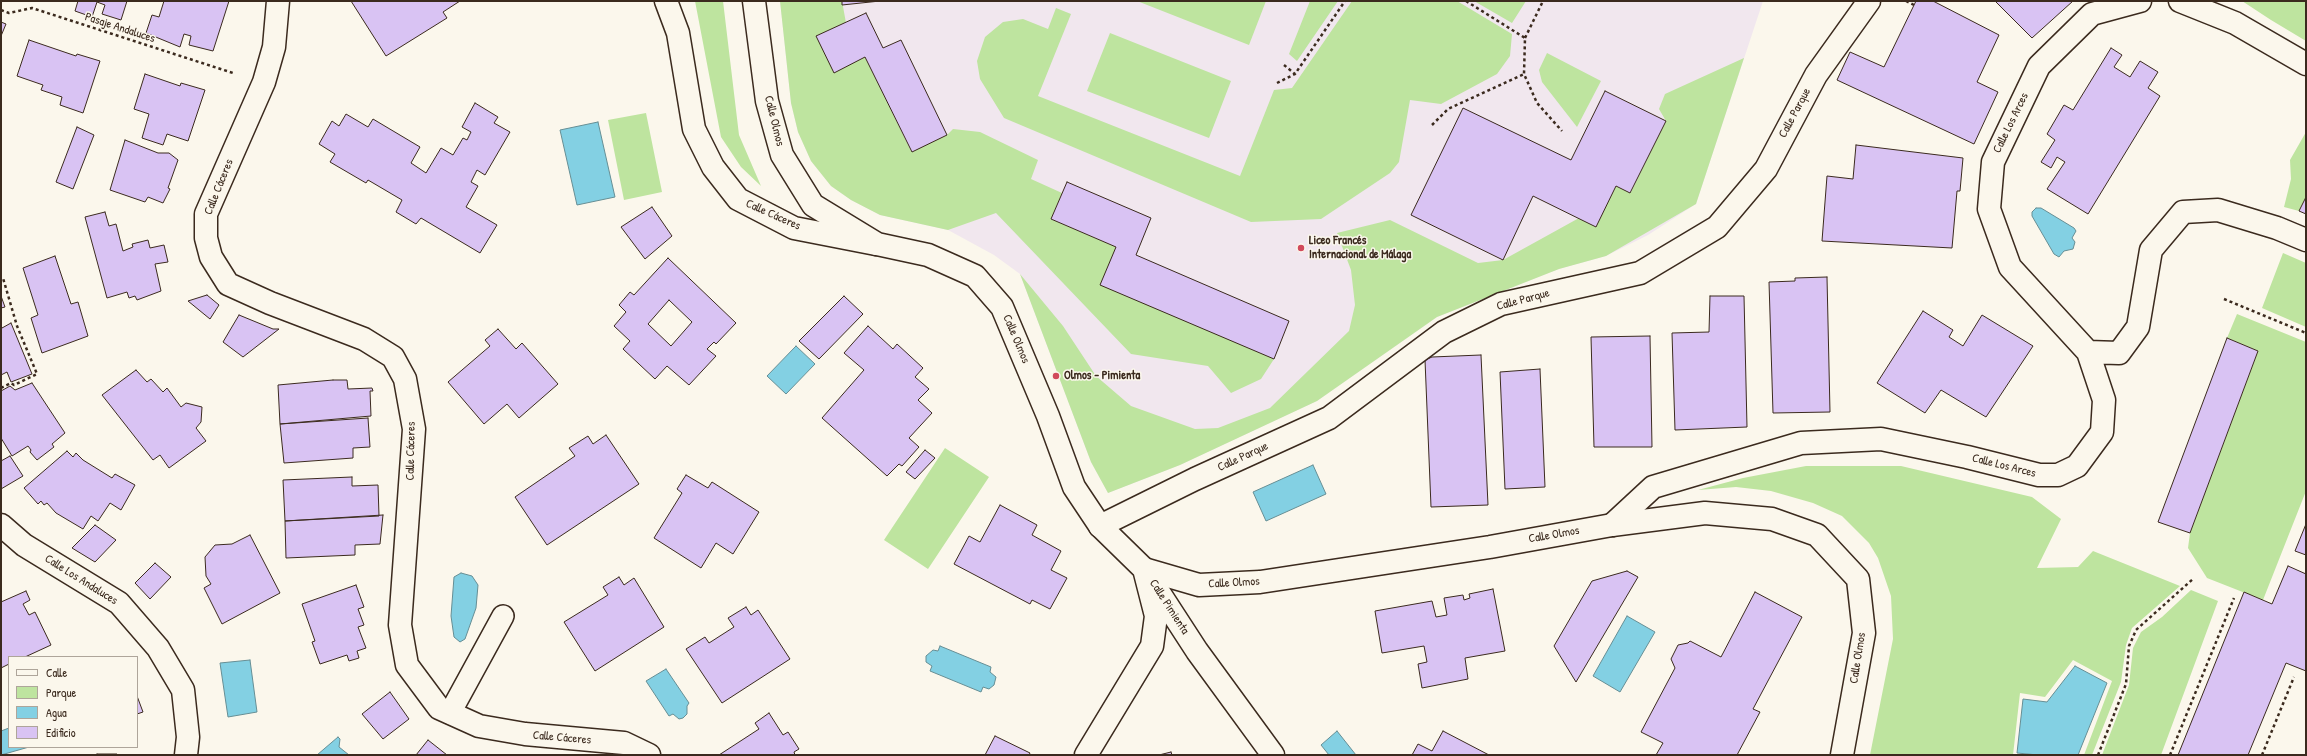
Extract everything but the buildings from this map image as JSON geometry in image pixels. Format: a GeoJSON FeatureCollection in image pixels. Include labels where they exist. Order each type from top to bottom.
{"type":"FeatureCollection","features":[{"type":"Feature","properties":{"kind":"street","name":"Calle Cáceres"},"geometry":{"type":"LineString","coordinates":[[278,1],[274,47],[264,82],[206,214],[206,238],[211,257],[228,284],[270,303],[364,339],[393,357],[405,379],[414,429],[400,625],[407,665],[439,708],[479,726],[525,734],[624,743],[649,755]]}},
{"type":"Feature","properties":{"kind":"street","name":"Calle Cáceres"},"geometry":{"type":"LineString","coordinates":[[666,1],[678,33],[694,129],[713,167],[738,200],[794,228],[877,244]]}},
{"type":"Feature","properties":{"kind":"street","name":"Calle Olmos"},"geometry":{"type":"LineString","coordinates":[[754,1],[767,102],[782,155],[813,206],[877,244],[928,255],[975,276],[1002,307],[1048,416],[1074,487],[1100,526],[1144,569],[1199,585],[1260,582],[1490,547],[1612,525],[1705,513],[1772,519],[1818,535],[1858,579],[1864,633],[1842,755]]}},
{"type":"Feature","properties":{"kind":"street","name":"Calle Parque"},"geometry":{"type":"LineString","coordinates":[[1100,526],[1195,479],[1329,418],[1444,332],[1501,304],[1640,273],[1717,226],[1766,169],[1816,75],[1869,1]]}},
{"type":"Feature","properties":{"kind":"street","name":"Calle Los Arces"},"geometry":{"type":"LineString","coordinates":[[1612,525],[1653,487],[1801,443],[1881,439],[1967,457],[2039,475],[2058,475],[2078,466],[2102,432],[2104,400],[2088,352],[2010,266],[1989,209],[1993,162],[2039,66],[2092,14],[2140,1]]}},
{"type":"Feature","properties":{"kind":"street"},"geometry":{"type":"LineString","coordinates":[[2180,1],[2235,23],[2306,64]]}},
{"type":"Feature","properties":{"kind":"street"},"geometry":{"type":"LineString","coordinates":[[2088,352],[2119,353],[2138,327],[2151,250],[2182,212],[2218,210],[2277,228],[2306,240]]}},
{"type":"Feature","properties":{"kind":"street","name":"Calle Los Andaluces"},"geometry":{"type":"LineString","coordinates":[[1,525],[24,545],[119,603],[158,648],[183,690],[188,737],[186,755]]}},
{"type":"Feature","properties":{"kind":"street","name":"Calle Pimienta"},"geometry":{"type":"LineString","coordinates":[[1086,755],[1152,646],[1156,616],[1144,569]]}},
{"type":"Feature","properties":{"kind":"street","name":"Calle Pimienta"},"geometry":{"type":"LineString","coordinates":[[1144,569],[1197,651],[1272,755]]}},
{"type":"Feature","properties":{"kind":"lane"},"geometry":{"type":"LineString","coordinates":[[450,712],[503,616]]}},
{"type":"Feature","properties":{"kind":"path"},"geometry":{"type":"LineString","coordinates":[[1277,83],[1295,74],[1346,1]]}},
{"type":"Feature","properties":{"kind":"path"},"geometry":{"type":"LineString","coordinates":[[1466,1],[1525,38]]}},
{"type":"Feature","properties":{"kind":"path"},"geometry":{"type":"LineString","coordinates":[[1543,1],[1525,38],[1524,74],[1537,103],[1562,131]]}},
{"type":"Feature","properties":{"kind":"path"},"geometry":{"type":"LineString","coordinates":[[1906,1],[1914,5]]}},
{"type":"Feature","properties":{"kind":"path","name":"Pasaje Andaluces"},"geometry":{"type":"LineString","coordinates":[[1,10],[9,13],[32,8],[210,67]]}},
{"type":"Feature","properties":{"kind":"path"},"geometry":{"type":"LineString","coordinates":[[1284,65],[1295,74]]}},
{"type":"Feature","properties":{"kind":"path"},"geometry":{"type":"LineString","coordinates":[[1432,125],[1448,109],[1524,74]]}},
{"type":"Feature","properties":{"kind":"path"},"geometry":{"type":"LineString","coordinates":[[1,388],[11,383],[14,385],[37,374],[17,326],[3,278]]}},
{"type":"Feature","properties":{"kind":"path"},"geometry":{"type":"LineString","coordinates":[[2224,299],[2306,333]]}},
{"type":"Feature","properties":{"kind":"path"},"geometry":{"type":"LineString","coordinates":[[2098,755],[2126,684],[2129,646],[2136,630],[2193,579]]}},
{"type":"Feature","properties":{"kind":"path"},"geometry":{"type":"LineString","coordinates":[[2170,755],[2234,598]]}},
{"type":"Feature","properties":{"kind":"path"},"geometry":{"type":"LineString","coordinates":[[2262,755],[2294,677]]}},
{"type":"Feature","properties":{"kind":"shaded area","name":"Liceo Francés Internacional de Málaga"},"geometry":{"type":"Polygon","coordinates":[[[780,1],[1763,1],[1696,204],[1648,235],[1606,256],[1559,269],[1437,317],[1317,401],[1180,465],[1108,493],[1091,462],[1020,274],[994,255],[948,230],[880,215],[851,200],[831,186],[811,161],[798,132],[791,103],[780,1]]]}},
{"type":"Feature","properties":{"kind":"green space"},"geometry":{"type":"Polygon","coordinates":[[[695,1],[723,1],[739,135],[761,186],[741,167],[721,137],[695,1]]]}},
{"type":"Feature","properties":{"kind":"green space"},"geometry":{"type":"Polygon","coordinates":[[[780,1],[842,1],[846,23],[834,72],[865,57],[911,151],[947,135],[953,129],[980,132],[1038,160],[1031,179],[1062,193],[1051,219],[1116,247],[1274,359],[1261,379],[1231,393],[1208,366],[1131,354],[996,213],[948,230],[880,215],[851,200],[831,186],[811,161],[798,132],[791,103],[780,1]]]}},
{"type":"Feature","properties":{"kind":"green space"},"geometry":{"type":"Polygon","coordinates":[[[1137,1],[1266,1],[1249,45],[1137,1]]]}},
{"type":"Feature","properties":{"kind":"green space"},"geometry":{"type":"Polygon","coordinates":[[[1310,1],[1338,1],[1297,61],[1289,54],[1310,1]]]}},
{"type":"Feature","properties":{"kind":"green space"},"geometry":{"type":"Polygon","coordinates":[[[1352,1],[1457,1],[1512,34],[1510,56],[1497,74],[1441,104],[1410,100],[1399,162],[1390,173],[1321,219],[1251,222],[1004,118],[980,79],[977,61],[985,37],[1003,22],[1023,19],[1048,29],[1056,8],[1071,14],[1038,96],[1240,176],[1274,90],[1292,88],[1352,1]]]}},
{"type":"Feature","properties":{"kind":"green space"},"geometry":{"type":"Polygon","coordinates":[[[1474,1],[1526,1],[1512,23],[1474,1]]]}},
{"type":"Feature","properties":{"kind":"green space"},"geometry":{"type":"Polygon","coordinates":[[[2242,1],[2306,1],[2306,41],[2271,20],[2242,1]]]}},
{"type":"Feature","properties":{"kind":"green space"},"geometry":{"type":"Polygon","coordinates":[[[1110,33],[1231,81],[1209,138],[1087,91],[1110,33]]]}},
{"type":"Feature","properties":{"kind":"green space"},"geometry":{"type":"Polygon","coordinates":[[[1547,53],[1601,81],[1577,127],[1542,82],[1539,70],[1547,53]]]}},
{"type":"Feature","properties":{"kind":"green space"},"geometry":{"type":"Polygon","coordinates":[[[1744,58],[1696,204],[1606,256],[1559,269],[1437,317],[1317,401],[1180,465],[1108,493],[1091,462],[1020,274],[1063,326],[1096,376],[1131,406],[1195,429],[1218,428],[1270,408],[1349,331],[1355,305],[1351,270],[1337,233],[1390,220],[1478,263],[1503,260],[1579,218],[1596,227],[1616,186],[1631,192],[1666,121],[1659,109],[1665,94],[1744,58]]]}},
{"type":"Feature","properties":{"kind":"green space"},"geometry":{"type":"Polygon","coordinates":[[[646,113],[662,192],[624,200],[608,120],[646,113]]]}},
{"type":"Feature","properties":{"kind":"green space"},"geometry":{"type":"Polygon","coordinates":[[[2306,132],[2306,197],[2299,211],[2284,207],[2291,179],[2290,160],[2306,132]]]}},
{"type":"Feature","properties":{"kind":"green space"},"geometry":{"type":"Polygon","coordinates":[[[2283,253],[2306,263],[2306,327],[2262,308],[2283,253]]]}},
{"type":"Feature","properties":{"kind":"green space"},"geometry":{"type":"Polygon","coordinates":[[[2237,314],[2306,342],[2306,491],[2263,600],[2207,578],[2188,548],[2190,533],[2258,351],[2227,338],[2237,314]]]}},
{"type":"Feature","properties":{"kind":"green space"},"geometry":{"type":"Polygon","coordinates":[[[945,448],[989,477],[928,569],[884,540],[945,448]]]}},
{"type":"Feature","properties":{"kind":"green space"},"geometry":{"type":"Polygon","coordinates":[[[1806,466],[1901,466],[2032,497],[2061,519],[2037,568],[2078,567],[2093,551],[2180,586],[2132,628],[2126,645],[2121,682],[2092,755],[2084,755],[2112,681],[2073,660],[2045,697],[2020,693],[2013,755],[1870,755],[1893,639],[1891,596],[1878,558],[1869,543],[1842,516],[1813,503],[1771,491],[1736,487],[1698,490],[1743,478],[1806,466]]]}},
{"type":"Feature","properties":{"kind":"green space"},"geometry":{"type":"Polygon","coordinates":[[[2191,590],[2218,601],[2161,755],[2102,755],[2129,685],[2133,648],[2141,632],[2162,617],[2191,590]]]}},
{"type":"Feature","properties":{"kind":"water"},"geometry":{"type":"Polygon","coordinates":[[[598,122],[615,197],[577,205],[560,130],[598,122]]]}},
{"type":"Feature","properties":{"kind":"water"},"geometry":{"type":"Polygon","coordinates":[[[2036,208],[2041,208],[2074,228],[2076,231],[2072,238],[2075,242],[2073,249],[2064,251],[2059,257],[2054,254],[2032,216],[2032,212],[2036,208]]]}},
{"type":"Feature","properties":{"kind":"water"},"geometry":{"type":"Polygon","coordinates":[[[796,346],[815,364],[786,394],[767,376],[796,346]]]}},
{"type":"Feature","properties":{"kind":"water"},"geometry":{"type":"Polygon","coordinates":[[[1313,465],[1326,494],[1266,521],[1253,492],[1313,465]]]}},
{"type":"Feature","properties":{"kind":"water"},"geometry":{"type":"Polygon","coordinates":[[[461,573],[472,576],[478,585],[476,608],[465,639],[460,642],[454,637],[451,616],[454,577],[461,573]]]}},
{"type":"Feature","properties":{"kind":"water"},"geometry":{"type":"Polygon","coordinates":[[[1627,616],[1655,632],[1620,692],[1593,676],[1627,616]]]}},
{"type":"Feature","properties":{"kind":"water"},"geometry":{"type":"Polygon","coordinates":[[[940,646],[991,667],[990,672],[996,677],[994,685],[989,689],[983,687],[981,692],[930,671],[932,666],[926,662],[926,656],[933,650],[938,651],[940,646]]]}},
{"type":"Feature","properties":{"kind":"water"},"geometry":{"type":"Polygon","coordinates":[[[250,660],[257,712],[228,717],[220,663],[250,660]]]}},
{"type":"Feature","properties":{"kind":"water"},"geometry":{"type":"Polygon","coordinates":[[[2075,666],[2107,683],[2078,755],[2038,755],[2017,753],[2023,699],[2047,702],[2075,666]]]}},
{"type":"Feature","properties":{"kind":"water"},"geometry":{"type":"Polygon","coordinates":[[[666,669],[689,703],[687,706],[687,714],[683,718],[679,719],[673,714],[669,716],[646,681],[666,669]]]}},
{"type":"Feature","properties":{"kind":"water"},"geometry":{"type":"Polygon","coordinates":[[[8,728],[8,748],[26,748],[1,755],[1,731],[8,728]]]}},
{"type":"Feature","properties":{"kind":"water"},"geometry":{"type":"Polygon","coordinates":[[[1337,731],[1356,755],[1329,755],[1321,745],[1337,731]]]}},
{"type":"Feature","properties":{"kind":"water"},"geometry":{"type":"Polygon","coordinates":[[[338,737],[340,739],[339,747],[349,755],[317,755],[338,737]]]}},
{"type":"Feature","properties":{"kind":"place","name":"Liceo Francés Internacional de Málaga"},"geometry":{"type":"Point","coordinates":[1301,248]}},
{"type":"Feature","properties":{"kind":"place","name":"Olmos - Pimienta"},"geometry":{"type":"Point","coordinates":[1056,376]}}]}
